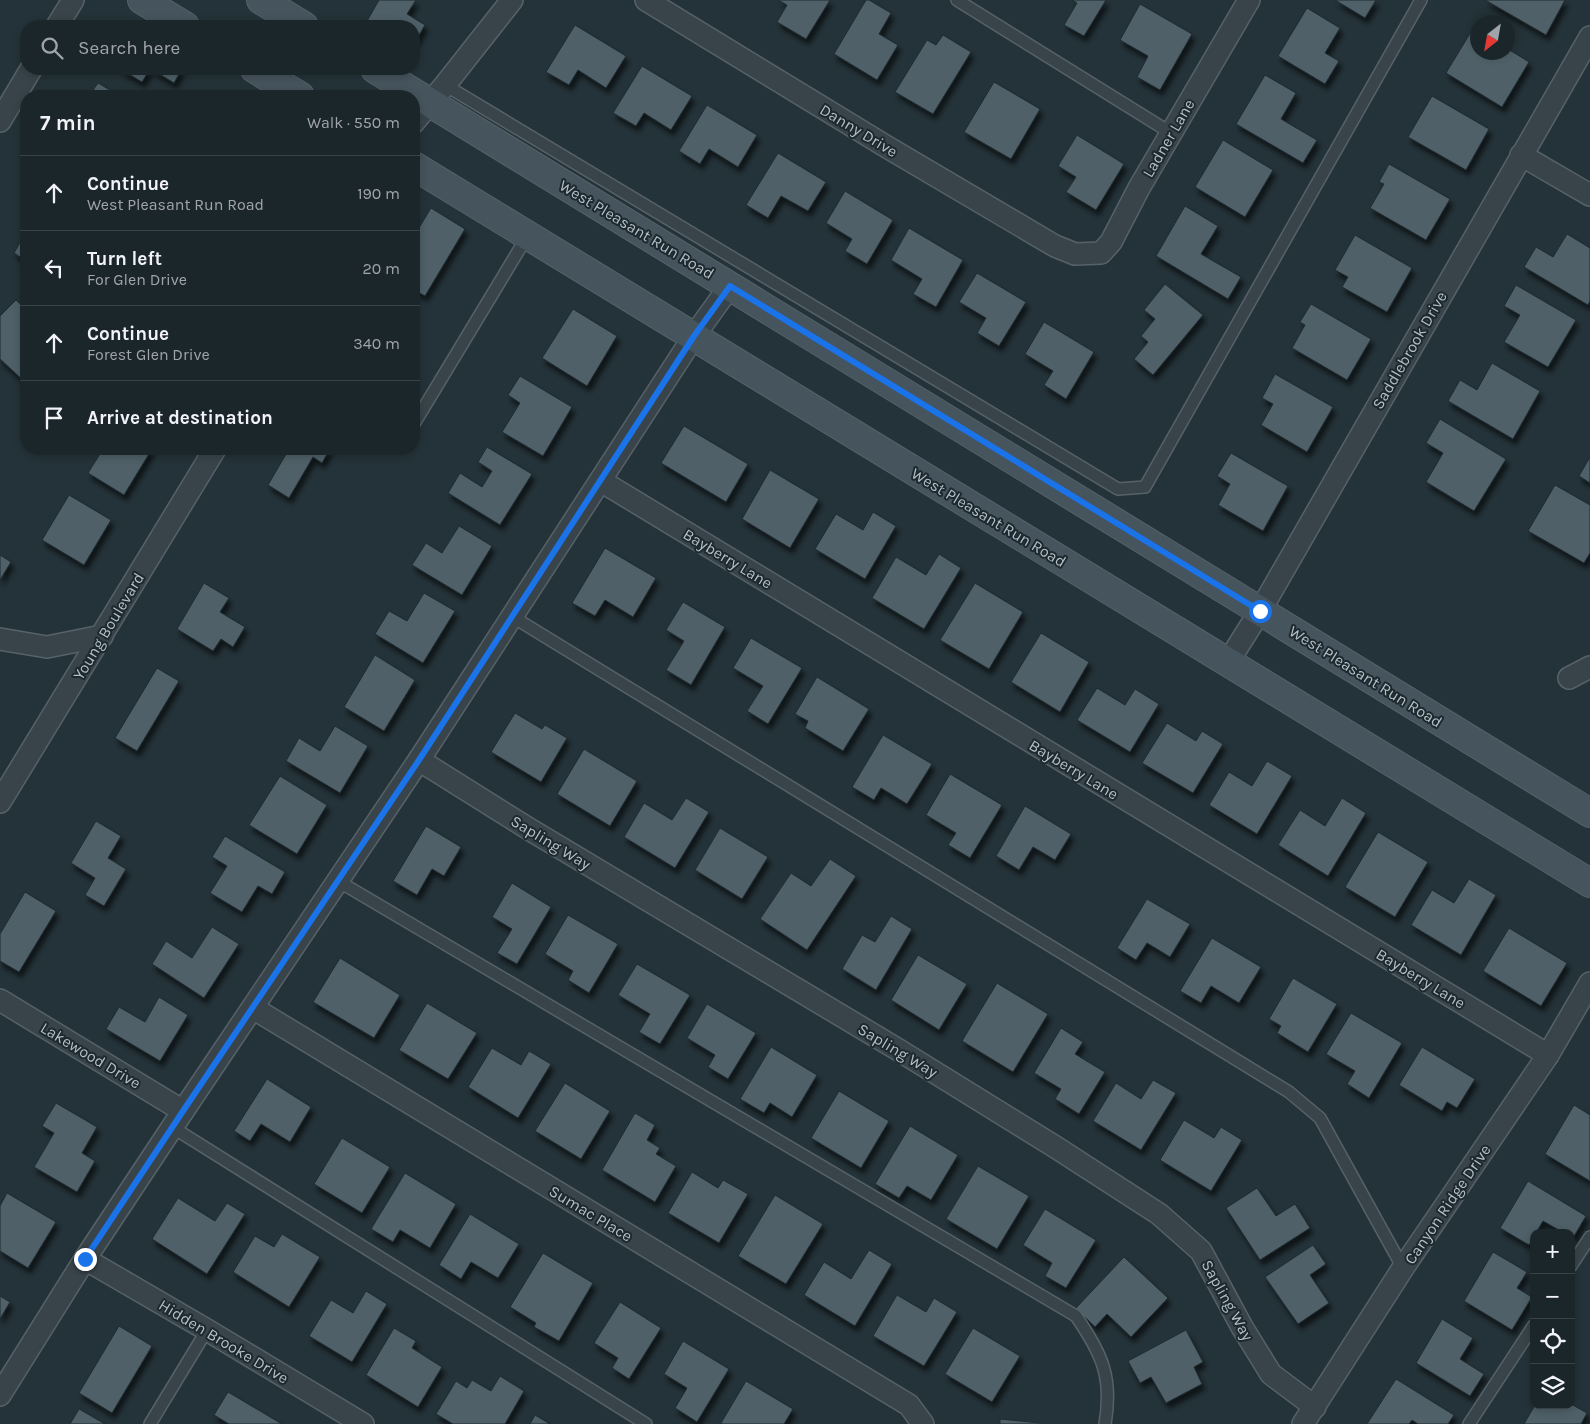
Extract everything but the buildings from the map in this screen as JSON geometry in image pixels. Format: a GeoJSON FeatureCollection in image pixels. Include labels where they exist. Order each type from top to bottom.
{"type":"FeatureCollection","features":[{"type":"Feature","properties":{"kind":"main road"},"geometry":{"type":"LineString","coordinates":[[142,0],[175,20]]}},
{"type":"Feature","properties":{"kind":"main road"},"geometry":{"type":"LineString","coordinates":[[261,0],[294,20]]}},
{"type":"Feature","properties":{"kind":"main road"},"geometry":{"type":"LineString","coordinates":[[265,75],[290,90]]}},
{"type":"Feature","properties":{"kind":"main road","name":"West Pleasant Run Road"},"geometry":{"type":"LineString","coordinates":[[384,75],[409,90]]}},
{"type":"Feature","properties":{"kind":"main road","name":"West Pleasant Run Road"},"geometry":{"type":"LineString","coordinates":[[430,103],[1590,813]]}},
{"type":"Feature","properties":{"kind":"main road","name":"West Pleasant Run Road"},"geometry":{"type":"LineString","coordinates":[[420,170],[1590,883]]}},
{"type":"Feature","properties":{"kind":"street"},"geometry":{"type":"LineString","coordinates":[[61,20],[73,0]]}},
{"type":"Feature","properties":{"kind":"street"},"geometry":{"type":"LineString","coordinates":[[430,103],[512,0]]}},
{"type":"Feature","properties":{"kind":"street","name":"Danny Drive"},"geometry":{"type":"LineString","coordinates":[[646,0],[887,147],[1055,246],[1075,254]]}},
{"type":"Feature","properties":{"kind":"street","name":"Ladner Lane"},"geometry":{"type":"LineString","coordinates":[[1075,254],[1101,253],[1111,242],[1139,188],[1249,0]]}},
{"type":"Feature","properties":{"kind":"street","name":"Saddlebrook Drive"},"geometry":{"type":"LineString","coordinates":[[1228,662],[1260,611],[1590,37]]}},
{"type":"Feature","properties":{"kind":"street"},"geometry":{"type":"LineString","coordinates":[[0,121],[28,75]]}},
{"type":"Feature","properties":{"kind":"street"},"geometry":{"type":"LineString","coordinates":[[1521,155],[1590,195]]}},
{"type":"Feature","properties":{"kind":"street"},"geometry":{"type":"LineString","coordinates":[[0,1395],[85,1259],[419,760],[694,336],[730,286]]}},
{"type":"Feature","properties":{"kind":"street","name":"Young Boulevard"},"geometry":{"type":"LineString","coordinates":[[0,802],[211,455]]}},
{"type":"Feature","properties":{"kind":"street","name":"Bayberry Lane"},"geometry":{"type":"LineString","coordinates":[[601,481],[1548,1055]]}},
{"type":"Feature","properties":{"kind":"street"},"geometry":{"type":"LineString","coordinates":[[0,639],[46,646],[102,636]]}},
{"type":"Feature","properties":{"kind":"street"},"geometry":{"type":"LineString","coordinates":[[1569,678],[1590,667]]}},
{"type":"Feature","properties":{"kind":"street","name":"Sapling Way"},"geometry":{"type":"LineString","coordinates":[[419,760],[529,829],[897,1049],[1160,1214],[1201,1251],[1242,1327],[1271,1374],[1309,1415]]}},
{"type":"Feature","properties":{"kind":"street","name":"Canyon Ridge Drive"},"geometry":{"type":"LineString","coordinates":[[1309,1415],[1403,1268],[1548,1055],[1590,983]]}},
{"type":"Feature","properties":{"kind":"street","name":"Lakewood Drive"},"geometry":{"type":"LineString","coordinates":[[0,1000],[178,1119]]}},
{"type":"Feature","properties":{"kind":"street","name":"Sumac Place"},"geometry":{"type":"LineString","coordinates":[[253,1008],[908,1404],[924,1424]]}},
{"type":"Feature","properties":{"kind":"street","name":"Hidden Brooke Drive"},"geometry":{"type":"LineString","coordinates":[[85,1259],[207,1330],[337,1417],[363,1424]]}},
{"type":"Feature","properties":{"kind":"lane"},"geometry":{"type":"LineString","coordinates":[[957,0],[1171,133]]}},
{"type":"Feature","properties":{"kind":"lane"},"geometry":{"type":"LineString","coordinates":[[430,103],[1118,489],[1145,487],[1421,0]]}},
{"type":"Feature","properties":{"kind":"lane"},"geometry":{"type":"LineString","coordinates":[[420,414],[528,235]]}},
{"type":"Feature","properties":{"kind":"lane"},"geometry":{"type":"LineString","coordinates":[[513,617],[1289,1092],[1320,1118],[1403,1268]]}},
{"type":"Feature","properties":{"kind":"lane"},"geometry":{"type":"LineString","coordinates":[[338,881],[1076,1316],[1095,1344],[1105,1372],[1108,1404],[1105,1424]]}},
{"type":"Feature","properties":{"kind":"lane"},"geometry":{"type":"LineString","coordinates":[[178,1119],[646,1424]]}},
{"type":"Feature","properties":{"kind":"lane"},"geometry":{"type":"LineString","coordinates":[[1575,1260],[1590,1237]]}},
{"type":"Feature","properties":{"kind":"lane"},"geometry":{"type":"LineString","coordinates":[[150,1424],[207,1330]]}},
{"type":"Feature","properties":{"kind":"lane"},"geometry":{"type":"LineString","coordinates":[[1468,1424],[1530,1331]]}},
{"type":"Feature","properties":{"kind":"route"},"geometry":{"type":"LineString","coordinates":[[85,1259],[419,760],[694,336],[730,286],[1260,611]]}}]}
